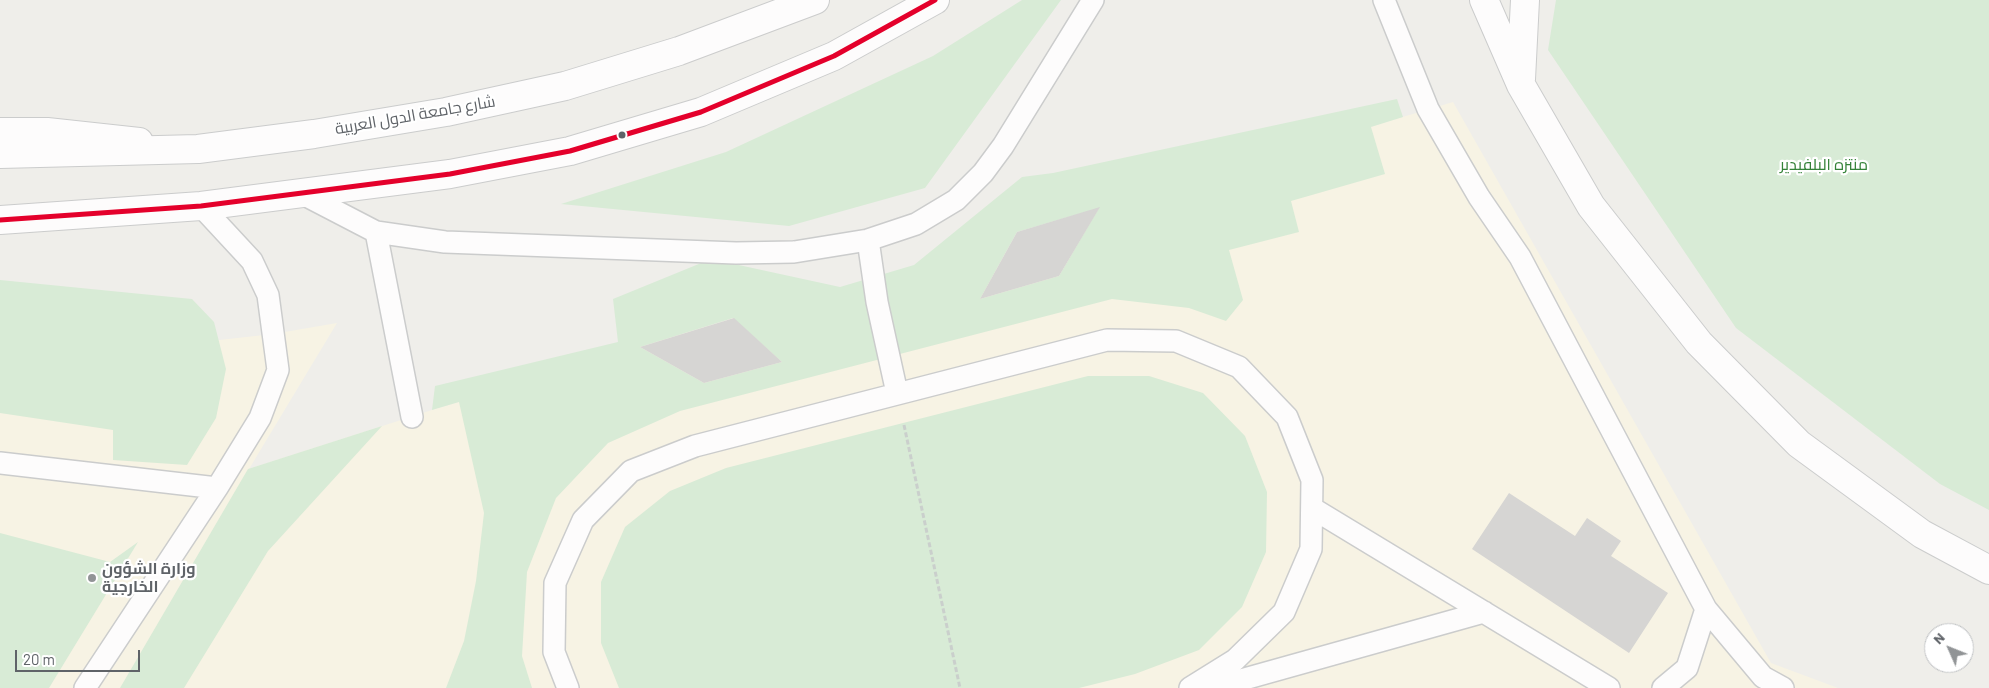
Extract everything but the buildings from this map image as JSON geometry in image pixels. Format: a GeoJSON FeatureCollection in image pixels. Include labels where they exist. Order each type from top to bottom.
{"type":"FeatureCollection","features":[{"type":"Feature","properties":{"kind":"street","name":"شارع جامعة الدول العربية"},"geometry":{"type":"LineString","coordinates":[[0,154],[198,149],[314,134],[436,113],[565,86],[679,51],[815,0]]}},
{"type":"Feature","properties":{"kind":"street"},"geometry":{"type":"LineString","coordinates":[[0,220],[201,206],[450,174],[570,151],[692,115],[834,56],[935,0]]}},
{"type":"Feature","properties":{"kind":"street"},"geometry":{"type":"LineString","coordinates":[[1484,0],[1521,85],[1591,206],[1699,344],[1799,444],[1922,534],[1989,570]]}},
{"type":"Feature","properties":{"kind":"street"},"geometry":{"type":"LineString","coordinates":[[1521,85],[1525,0]]}},
{"type":"Feature","properties":{"kind":"street"},"geometry":{"type":"LineString","coordinates":[[0,132],[47,132],[198,149]]}},
{"type":"Feature","properties":{"kind":"lane"},"geometry":{"type":"LineString","coordinates":[[299,192],[376,232],[444,242],[736,253],[794,252],[868,240],[916,224],[956,200],[983,173],[1003,146],[1093,0]]}},
{"type":"Feature","properties":{"kind":"lane"},"geometry":{"type":"LineString","coordinates":[[1384,0],[1428,108],[1479,196],[1520,258],[1706,610],[1763,678],[1783,688]]}},
{"type":"Feature","properties":{"kind":"lane"},"geometry":{"type":"LineString","coordinates":[[85,688],[217,488],[260,418],[278,370],[268,295],[252,261],[201,206]]}},
{"type":"Feature","properties":{"kind":"lane"},"geometry":{"type":"LineString","coordinates":[[376,232],[412,417]]}},
{"type":"Feature","properties":{"kind":"lane"},"geometry":{"type":"LineString","coordinates":[[868,240],[878,302],[897,393]]}},
{"type":"Feature","properties":{"kind":"lane"},"geometry":{"type":"LineString","coordinates":[[568,688],[554,652],[555,583],[583,520],[631,471],[695,446],[1107,340],[1176,341],[1239,368],[1287,417],[1312,480],[1311,549],[1284,612],[1235,660],[1190,688]]}},
{"type":"Feature","properties":{"kind":"lane"},"geometry":{"type":"LineString","coordinates":[[0,463],[217,488]]}},
{"type":"Feature","properties":{"kind":"lane"},"geometry":{"type":"LineString","coordinates":[[1312,508],[1609,688]]}},
{"type":"Feature","properties":{"kind":"lane"},"geometry":{"type":"LineString","coordinates":[[1663,688],[1687,668],[1706,610]]}},
{"type":"Feature","properties":{"kind":"lane"},"geometry":{"type":"LineString","coordinates":[[1212,688],[1484,612]]}},
{"type":"Feature","properties":{"kind":"path"},"geometry":{"type":"LineString","coordinates":[[897,393],[960,688]]}},
{"type":"Feature","properties":{"kind":"shaded area"},"geometry":{"type":"Polygon","coordinates":[[[1453,102],[1771,663],[1838,688],[0,688],[0,339],[219,340],[273,334],[337,323],[249,469],[432,410],[734,318],[996,269],[1017,232],[1453,102]]]}},
{"type":"Feature","properties":{"kind":"green space"},"geometry":{"type":"Polygon","coordinates":[[[1022,0],[1061,0],[925,188],[789,226],[561,204],[726,152],[933,56],[1022,0]]]}},
{"type":"Feature","properties":{"kind":"green space","name":"منتزه البلفيدير"},"geometry":{"type":"Polygon","coordinates":[[[1556,0],[1989,0],[1989,510],[1940,484],[1736,328],[1548,50],[1556,0]]]}},
{"type":"Feature","properties":{"kind":"green space"},"geometry":{"type":"Polygon","coordinates":[[[1397,99],[1403,117],[1371,127],[1385,174],[1291,201],[1299,232],[1229,250],[1243,300],[1226,321],[1189,308],[1112,299],[680,411],[608,443],[556,498],[527,572],[522,656],[532,688],[446,688],[464,641],[476,581],[484,513],[459,402],[432,410],[435,386],[618,342],[613,299],[711,259],[840,287],[914,265],[1022,177],[1053,173],[1397,99]],[[1099,208],[1017,232],[980,299],[1059,276],[1099,208]],[[733,318],[640,347],[704,383],[782,362],[733,318]]]}},
{"type":"Feature","properties":{"kind":"green space"},"geometry":{"type":"Polygon","coordinates":[[[0,280],[192,299],[214,322],[226,369],[216,418],[187,465],[113,460],[113,430],[0,413],[0,280]]]}},
{"type":"Feature","properties":{"kind":"green space"},"geometry":{"type":"Polygon","coordinates":[[[1088,376],[1149,376],[1203,393],[1245,436],[1267,492],[1266,552],[1242,607],[1199,650],[1135,674],[1079,688],[619,688],[601,643],[601,582],[625,527],[670,491],[726,468],[1088,376]]]}},
{"type":"Feature","properties":{"kind":"green space"},"geometry":{"type":"Polygon","coordinates":[[[382,426],[268,551],[184,688],[120,688],[248,469],[382,426]]]}},
{"type":"Feature","properties":{"kind":"green space"},"geometry":{"type":"Polygon","coordinates":[[[0,533],[110,562],[138,542],[49,688],[0,688],[0,533]]]}},
{"type":"Feature","properties":{"kind":"transit line"},"geometry":{"type":"LineString","coordinates":[[0,220],[201,206],[450,174],[570,151],[701,112],[834,56],[935,0]]}},
{"type":"Feature","properties":{"kind":"place","name":"وزارة الشؤون الخارجية"},"geometry":{"type":"Point","coordinates":[92,578]}}]}
